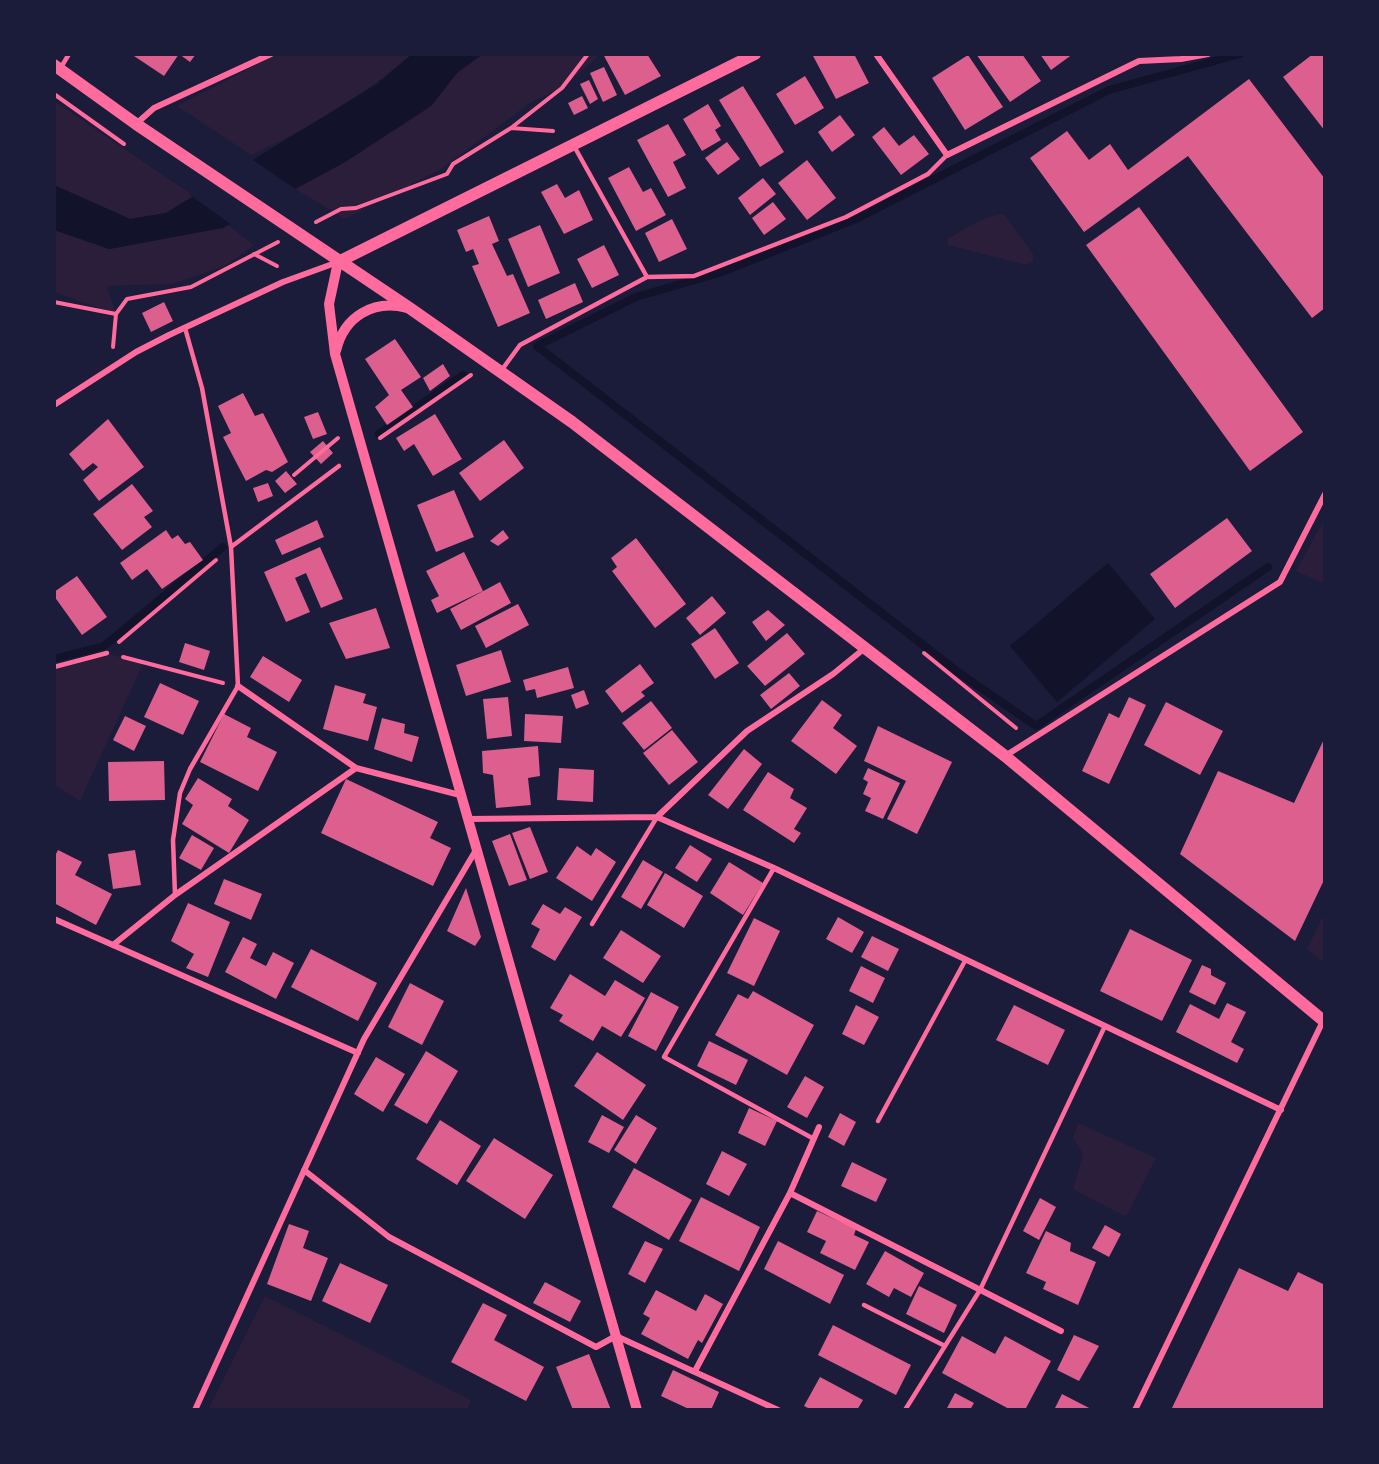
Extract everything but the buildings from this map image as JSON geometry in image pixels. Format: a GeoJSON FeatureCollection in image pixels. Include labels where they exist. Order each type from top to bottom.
{"type":"FeatureCollection","features":[{"type":"Feature","properties":{"kind":"main road"},"geometry":{"type":"LineString","coordinates":[[338,262],[755,54]]}},
{"type":"Feature","properties":{"kind":"main road"},"geometry":{"type":"LineString","coordinates":[[57,67],[156,138],[411,309],[572,422],[1005,756],[1324,1022]]}},
{"type":"Feature","properties":{"kind":"street"},"geometry":{"type":"LineString","coordinates":[[136,124],[154,108],[271,54]]}},
{"type":"Feature","properties":{"kind":"street"},"geometry":{"type":"LineString","coordinates":[[876,54],[947,155],[1139,61],[1181,59],[1208,54]]}},
{"type":"Feature","properties":{"kind":"street"},"geometry":{"type":"LineString","coordinates":[[54,405],[136,352],[283,282],[338,262]]}},
{"type":"Feature","properties":{"kind":"street"},"geometry":{"type":"LineString","coordinates":[[338,262],[331,283],[329,304],[335,354],[637,1410]]}},
{"type":"Feature","properties":{"kind":"street"},"geometry":{"type":"LineString","coordinates":[[335,354],[345,329],[362,312],[392,304],[411,309]]}},
{"type":"Feature","properties":{"kind":"street"},"geometry":{"type":"LineString","coordinates":[[1005,756],[1280,582],[1325,494]]}},
{"type":"Feature","properties":{"kind":"street"},"geometry":{"type":"LineString","coordinates":[[657,817],[747,731],[833,674],[865,648]]}},
{"type":"Feature","properties":{"kind":"street"},"geometry":{"type":"LineString","coordinates":[[238,687],[356,768],[460,795]]}},
{"type":"Feature","properties":{"kind":"street"},"geometry":{"type":"LineString","coordinates":[[113,945],[175,895],[356,768]]}},
{"type":"Feature","properties":{"kind":"street"},"geometry":{"type":"LineString","coordinates":[[468,819],[657,817],[774,868],[1281,1110]]}},
{"type":"Feature","properties":{"kind":"street"},"geometry":{"type":"LineString","coordinates":[[195,1410],[358,1053],[476,850]]}},
{"type":"Feature","properties":{"kind":"street"},"geometry":{"type":"LineString","coordinates":[[54,919],[358,1053]]}},
{"type":"Feature","properties":{"kind":"street"},"geometry":{"type":"LineString","coordinates":[[1135,1410],[1324,1022]]}},
{"type":"Feature","properties":{"kind":"street"},"geometry":{"type":"LineString","coordinates":[[695,1371],[790,1193],[819,1126]]}},
{"type":"Feature","properties":{"kind":"street"},"geometry":{"type":"LineString","coordinates":[[304,1170],[389,1237],[596,1347],[616,1336]]}},
{"type":"Feature","properties":{"kind":"street"},"geometry":{"type":"LineString","coordinates":[[790,1193],[1061,1331]]}},
{"type":"Feature","properties":{"kind":"street"},"geometry":{"type":"LineString","coordinates":[[616,1336],[778,1410]]}},
{"type":"Feature","properties":{"kind":"lane"},"geometry":{"type":"LineString","coordinates":[[57,67],[69,54]]}},
{"type":"Feature","properties":{"kind":"lane"},"geometry":{"type":"LineString","coordinates":[[573,144],[647,277]]}},
{"type":"Feature","properties":{"kind":"lane"},"geometry":{"type":"LineString","coordinates":[[501,371],[520,345],[647,277],[694,276],[846,218],[928,174],[947,155]]}},
{"type":"Feature","properties":{"kind":"lane"},"geometry":{"type":"LineString","coordinates":[[175,895],[173,840],[180,793],[190,769],[238,687],[231,547],[202,387],[185,328]]}},
{"type":"Feature","properties":{"kind":"lane"},"geometry":{"type":"LineString","coordinates":[[231,547],[339,466]]}},
{"type":"Feature","properties":{"kind":"lane"},"geometry":{"type":"LineString","coordinates":[[54,667],[107,652]]}},
{"type":"Feature","properties":{"kind":"lane"},"geometry":{"type":"LineString","coordinates":[[592,924],[657,817]]}},
{"type":"Feature","properties":{"kind":"lane"},"geometry":{"type":"LineString","coordinates":[[774,868],[664,1058],[814,1139]]}},
{"type":"Feature","properties":{"kind":"lane"},"geometry":{"type":"LineString","coordinates":[[878,1120],[966,959]]}},
{"type":"Feature","properties":{"kind":"lane"},"geometry":{"type":"LineString","coordinates":[[905,1410],[980,1290],[1105,1026]]}},
{"type":"Feature","properties":{"kind":"lane"},"geometry":{"type":"LineString","coordinates":[[864,1305],[945,1346]]}},
{"type":"Feature","properties":{"kind":"path"},"geometry":{"type":"LineString","coordinates":[[312,224],[341,209],[356,208],[447,174],[453,164],[511,128],[562,88],[588,54]]}},
{"type":"Feature","properties":{"kind":"path"},"geometry":{"type":"LineString","coordinates":[[54,94],[124,144]]}},
{"type":"Feature","properties":{"kind":"path"},"geometry":{"type":"LineString","coordinates":[[511,128],[557,132]]}},
{"type":"Feature","properties":{"kind":"path"},"geometry":{"type":"LineString","coordinates":[[111,368],[116,314],[127,299],[191,287],[283,239]]}},
{"type":"Feature","properties":{"kind":"path"},"geometry":{"type":"LineString","coordinates":[[254,254],[280,268]]}},
{"type":"Feature","properties":{"kind":"path"},"geometry":{"type":"LineString","coordinates":[[54,302],[116,314]]}},
{"type":"Feature","properties":{"kind":"path"},"geometry":{"type":"LineString","coordinates":[[380,438],[473,374]]}},
{"type":"Feature","properties":{"kind":"path"},"geometry":{"type":"LineString","coordinates":[[294,476],[338,438]]}},
{"type":"Feature","properties":{"kind":"path"},"geometry":{"type":"LineString","coordinates":[[107,652],[231,547]]}},
{"type":"Feature","properties":{"kind":"path"},"geometry":{"type":"LineString","coordinates":[[107,652],[238,687]]}},
{"type":"Feature","properties":{"kind":"path"},"geometry":{"type":"LineString","coordinates":[[924,653],[1030,739]]}},
{"type":"Feature","properties":{"kind":"shaded area"},"geometry":{"type":"Polygon","coordinates":[[[277,54],[412,54],[335,110],[251,155],[177,106],[277,54]]]}},
{"type":"Feature","properties":{"kind":"shaded area"},"geometry":{"type":"Polygon","coordinates":[[[412,54],[482,54],[457,73],[431,106],[345,162],[223,228],[109,249],[54,230],[54,185],[130,219],[166,213],[377,84],[412,54]]]}},
{"type":"Feature","properties":{"kind":"shaded area"},"geometry":{"type":"Polygon","coordinates":[[[484,54],[601,54],[562,88],[533,101],[441,169],[345,219],[295,189],[345,162],[431,106],[457,73],[484,54]]]}},
{"type":"Feature","properties":{"kind":"shaded area"},"geometry":{"type":"Polygon","coordinates":[[[54,101],[194,196],[166,213],[130,219],[54,185],[54,101]]]}},
{"type":"Feature","properties":{"kind":"shaded area"},"geometry":{"type":"Polygon","coordinates":[[[1004,214],[1033,254],[1033,262],[1026,265],[948,245],[947,239],[968,227],[989,217],[1004,214]]]}},
{"type":"Feature","properties":{"kind":"shaded area"},"geometry":{"type":"Polygon","coordinates":[[[228,225],[254,245],[225,266],[172,284],[107,286],[116,314],[54,292],[54,229],[110,249],[228,225]]]}},
{"type":"Feature","properties":{"kind":"shaded area"},"geometry":{"type":"Polygon","coordinates":[[[1325,518],[1325,584],[1296,571],[1325,518]]]}},
{"type":"Feature","properties":{"kind":"shaded area"},"geometry":{"type":"Polygon","coordinates":[[[1108,563],[1155,619],[1057,702],[1010,646],[1108,563]]]}},
{"type":"Feature","properties":{"kind":"shaded area"},"geometry":{"type":"Polygon","coordinates":[[[107,653],[143,664],[80,801],[54,785],[54,667],[107,653]]]}},
{"type":"Feature","properties":{"kind":"shaded area"},"geometry":{"type":"Polygon","coordinates":[[[1325,912],[1325,964],[1307,949],[1325,912]]]}},
{"type":"Feature","properties":{"kind":"shaded area"},"geometry":{"type":"Polygon","coordinates":[[[1078,1123],[1156,1158],[1126,1217],[1073,1189],[1083,1154],[1073,1138],[1078,1123]]]}},
{"type":"Feature","properties":{"kind":"shaded area"},"geometry":{"type":"Polygon","coordinates":[[[265,1296],[471,1400],[467,1410],[208,1410],[265,1296]]]}},
{"type":"Feature","properties":{"kind":"pier"},"geometry":{"type":"Polygon","coordinates":[[[249,157],[298,191],[233,226],[190,195],[249,157]]]}},
{"type":"Feature","properties":{"kind":"waterway"},"geometry":{"type":"LineString","coordinates":[[1240,54],[1109,90],[856,219],[719,273],[636,297],[537,346],[958,672],[1036,726],[1268,567]]}},
{"type":"Feature","properties":{"kind":"waterway"},"geometry":{"type":"LineString","coordinates":[[379,434],[463,375]]}},
{"type":"Feature","properties":{"kind":"waterway"},"geometry":{"type":"LineString","coordinates":[[54,659],[104,646],[223,547]]}}]}
